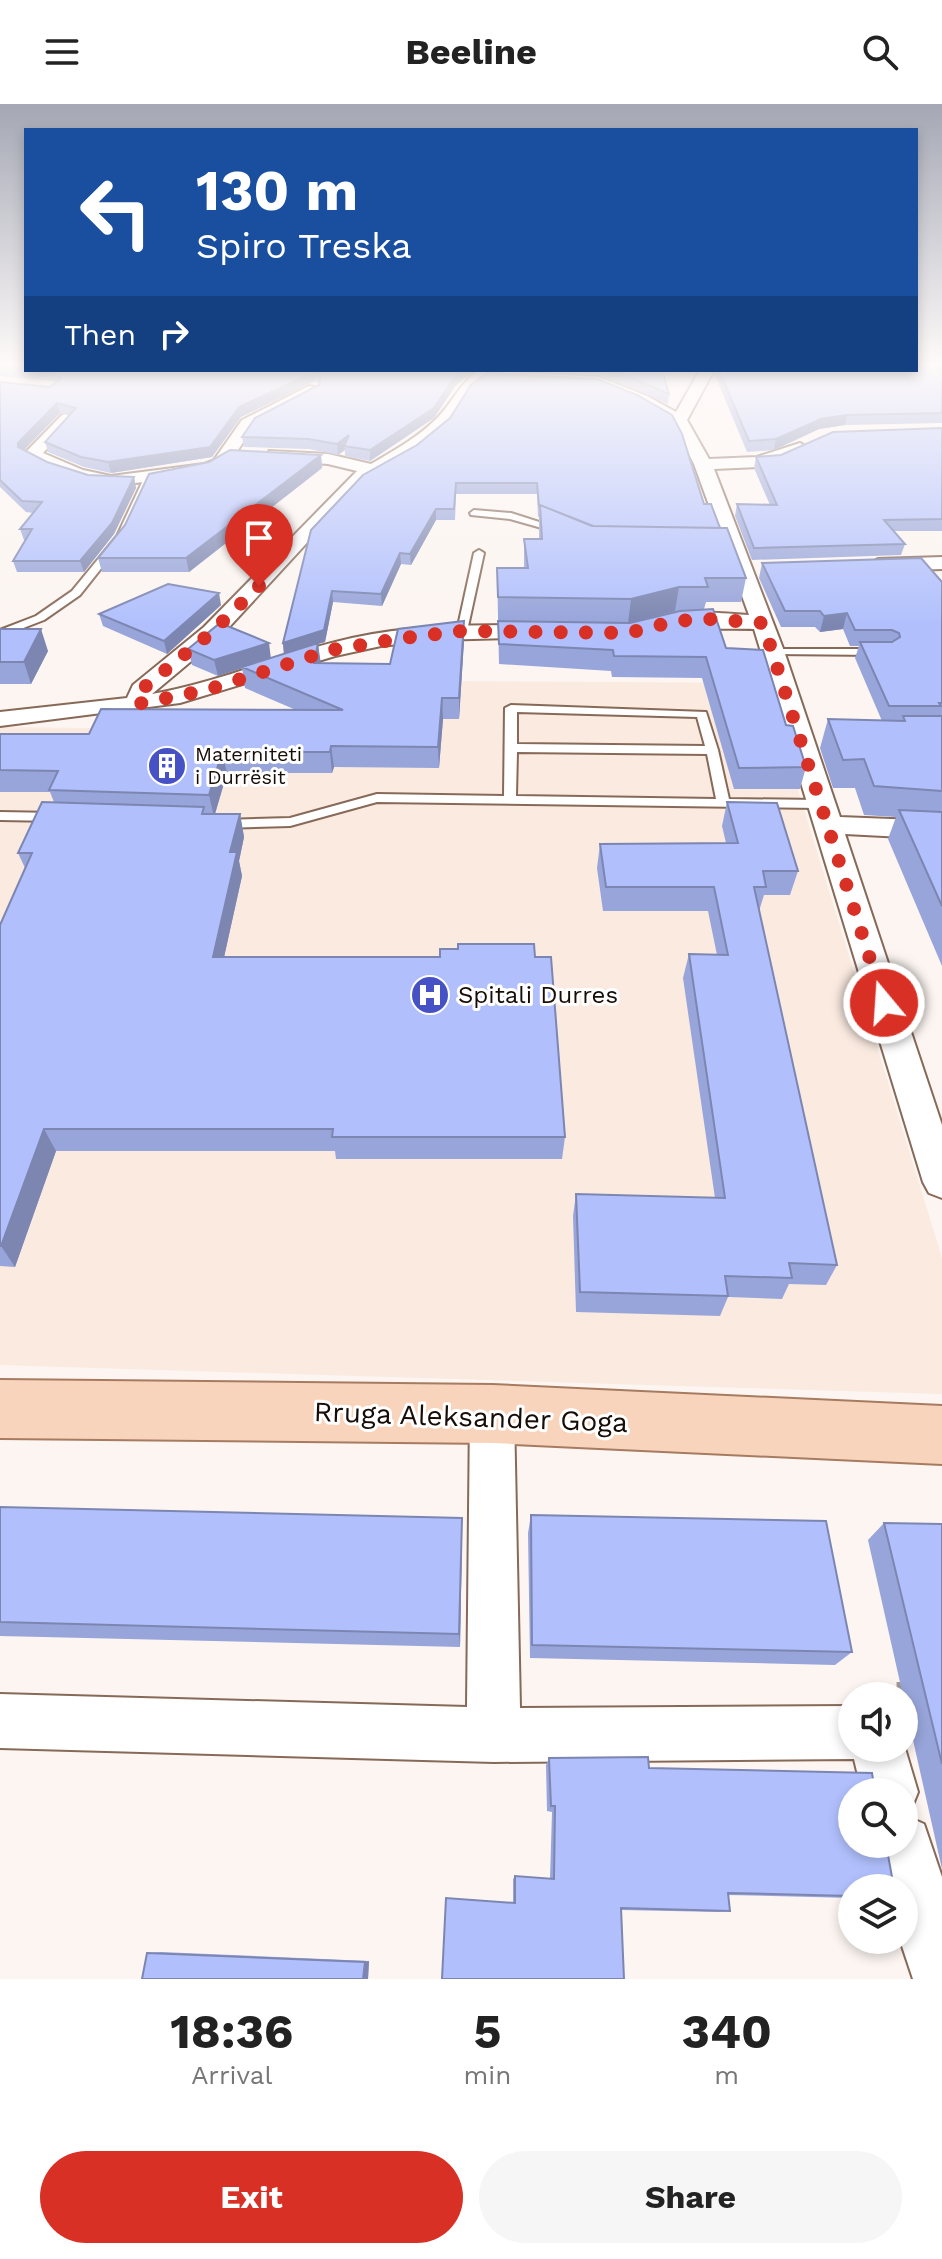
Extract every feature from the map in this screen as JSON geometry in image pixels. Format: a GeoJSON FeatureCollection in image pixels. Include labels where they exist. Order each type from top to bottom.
{"type":"FeatureCollection","features":[{"type":"Feature","properties":{"kind":"main road","name":"Rruga Aleksander Goga"},"geometry":{"type":"LineString","coordinates":[[0,1409],[492,1414],[942,1435]]}},
{"type":"Feature","properties":{"kind":"street"},"geometry":{"type":"LineString","coordinates":[[36,450],[32,455],[94,479],[148,478],[208,469],[241,455],[309,457],[372,469]]}},
{"type":"Feature","properties":{"kind":"street"},"geometry":{"type":"LineString","coordinates":[[241,455],[242,450]]}},
{"type":"Feature","properties":{"kind":"street"},"geometry":{"type":"LineString","coordinates":[[137,704],[141,690],[212,632],[356,479],[407,450]]}},
{"type":"Feature","properties":{"kind":"street"},"geometry":{"type":"LineString","coordinates":[[696,450],[703,464],[728,545],[812,732],[823,815],[942,1182]]}},
{"type":"Feature","properties":{"kind":"street"},"geometry":{"type":"LineString","coordinates":[[703,464],[759,462],[791,450]]}},
{"type":"Feature","properties":{"kind":"street"},"geometry":{"type":"LineString","coordinates":[[865,565],[942,563]]}},
{"type":"Feature","properties":{"kind":"street"},"geometry":{"type":"LineString","coordinates":[[741,569],[772,568]]}},
{"type":"Feature","properties":{"kind":"street"},"geometry":{"type":"LineString","coordinates":[[656,628],[676,621],[708,619],[763,623]]}},
{"type":"Feature","properties":{"kind":"street"},"geometry":{"type":"LineString","coordinates":[[0,719],[137,704],[207,690],[331,650],[462,631],[567,632]]}},
{"type":"Feature","properties":{"kind":"street"},"geometry":{"type":"LineString","coordinates":[[823,815],[942,830]]}},
{"type":"Feature","properties":{"kind":"street"},"geometry":{"type":"LineString","coordinates":[[492,1414],[494,1735]]}},
{"type":"Feature","properties":{"kind":"street"},"geometry":{"type":"LineString","coordinates":[[0,1721],[494,1735],[838,1733]]}},
{"type":"Feature","properties":{"kind":"street"},"geometry":{"type":"LineString","coordinates":[[908,1858],[935,1959],[942,1972]]}},
{"type":"Feature","properties":{"kind":"lane"},"geometry":{"type":"LineString","coordinates":[[0,634],[40,618],[76,593],[121,537],[148,478]]}},
{"type":"Feature","properties":{"kind":"lane"},"geometry":{"type":"LineString","coordinates":[[474,513],[544,523],[568,535]]}},
{"type":"Feature","properties":{"kind":"lane"},"geometry":{"type":"LineString","coordinates":[[462,631],[479,553]]}},
{"type":"Feature","properties":{"kind":"lane"},"geometry":{"type":"LineString","coordinates":[[773,651],[887,652]]}},
{"type":"Feature","properties":{"kind":"lane"},"geometry":{"type":"LineString","coordinates":[[510,800],[511,708],[702,714],[723,803]]}},
{"type":"Feature","properties":{"kind":"lane"},"geometry":{"type":"LineString","coordinates":[[512,748],[712,750]]}},
{"type":"Feature","properties":{"kind":"lane"},"geometry":{"type":"LineString","coordinates":[[205,823],[290,822],[377,798],[723,803],[823,815]]}},
{"type":"Feature","properties":{"kind":"lane"},"geometry":{"type":"LineString","coordinates":[[0,816],[70,817]]}},
{"type":"Feature","properties":{"kind":"shaded area","name":"Spitali Durres"},"geometry":{"type":"Polygon","coordinates":[[[404,681],[765,683],[942,1258],[942,1394],[0,1365],[0,727],[397,732],[404,681]]]}},
{"type":"Feature","properties":{"kind":"building"},"geometry":{"type":"Polygon","coordinates":[[[0,450],[25,450],[47,462],[88,475],[134,477],[112,523],[80,561],[13,561],[32,529],[20,529],[42,502],[22,501],[0,480],[0,450]]]}},
{"type":"Feature","properties":{"kind":"building"},"geometry":{"type":"Polygon","coordinates":[[[65,450],[186,450],[108,462],[65,450]]]}},
{"type":"Feature","properties":{"kind":"building"},"geometry":{"type":"Polygon","coordinates":[[[229,450],[321,455],[186,558],[98,558],[125,525],[149,474],[209,462],[229,450]]]}},
{"type":"Feature","properties":{"kind":"building"},"geometry":{"type":"Polygon","coordinates":[[[407,450],[687,450],[704,504],[711,504],[720,528],[593,526],[539,506],[537,483],[456,483],[454,509],[436,509],[410,554],[400,553],[381,594],[332,591],[324,630],[283,643],[311,530],[363,475],[407,450]]]}},
{"type":"Feature","properties":{"kind":"building"},"geometry":{"type":"Polygon","coordinates":[[[791,450],[942,450],[942,519],[884,520],[905,544],[754,548],[737,504],[777,505],[756,457],[781,455],[791,450]]]}},
{"type":"Feature","properties":{"kind":"building"},"geometry":{"type":"Polygon","coordinates":[[[540,505],[592,526],[727,528],[746,578],[705,578],[708,587],[679,587],[631,599],[498,597],[497,568],[528,568],[524,539],[542,539],[540,505]]]}},
{"type":"Feature","properties":{"kind":"building"},"geometry":{"type":"Polygon","coordinates":[[[921,558],[942,582],[941,706],[889,706],[860,642],[892,642],[900,637],[899,633],[892,630],[855,630],[847,613],[824,616],[820,611],[785,611],[762,563],[921,558]]]}},
{"type":"Feature","properties":{"kind":"building"},"geometry":{"type":"Polygon","coordinates":[[[168,584],[219,593],[164,641],[99,614],[168,584]]]}},
{"type":"Feature","properties":{"kind":"building"},"geometry":{"type":"Polygon","coordinates":[[[713,609],[726,648],[763,650],[786,725],[793,726],[806,767],[739,768],[706,657],[614,656],[613,650],[499,644],[498,621],[630,623],[680,611],[713,609]]]}},
{"type":"Feature","properties":{"kind":"building"},"geometry":{"type":"Polygon","coordinates":[[[464,621],[459,698],[442,698],[438,747],[331,746],[330,752],[222,752],[209,795],[49,790],[58,771],[0,770],[0,734],[89,734],[101,709],[343,710],[242,667],[318,643],[314,663],[390,664],[398,629],[464,621]]]}},
{"type":"Feature","properties":{"kind":"building"},"geometry":{"type":"Polygon","coordinates":[[[220,623],[269,643],[214,660],[188,649],[220,623]]]}},
{"type":"Feature","properties":{"kind":"building"},"geometry":{"type":"Polygon","coordinates":[[[0,629],[41,629],[24,662],[0,662],[0,629]]]}},
{"type":"Feature","properties":{"kind":"building"},"geometry":{"type":"Polygon","coordinates":[[[903,716],[942,716],[942,791],[874,786],[864,759],[843,760],[828,719],[905,721],[903,716]]]}},
{"type":"Feature","properties":{"kind":"building","name":"Spitali Durres"},"geometry":{"type":"Polygon","coordinates":[[[42,802],[204,807],[202,814],[240,814],[230,852],[237,852],[213,957],[440,957],[440,949],[458,949],[458,944],[534,944],[535,957],[551,957],[565,1137],[332,1137],[333,1129],[44,1129],[0,1246],[0,925],[32,853],[18,853],[42,802]]]}},
{"type":"Feature","properties":{"kind":"building"},"geometry":{"type":"Polygon","coordinates":[[[727,802],[777,803],[798,871],[763,871],[766,887],[754,887],[837,1265],[789,1263],[792,1278],[725,1276],[728,1296],[580,1292],[576,1194],[725,1198],[689,954],[728,955],[714,887],[606,887],[600,844],[738,843],[727,802]]]}},
{"type":"Feature","properties":{"kind":"building"},"geometry":{"type":"Polygon","coordinates":[[[899,810],[942,812],[942,906],[899,810]]]}},
{"type":"Feature","properties":{"kind":"building"},"geometry":{"type":"Polygon","coordinates":[[[0,1507],[462,1518],[459,1634],[0,1622],[0,1507]]]}},
{"type":"Feature","properties":{"kind":"building"},"geometry":{"type":"Polygon","coordinates":[[[531,1515],[826,1521],[852,1652],[532,1645],[531,1515]]]}},
{"type":"Feature","properties":{"kind":"building"},"geometry":{"type":"Polygon","coordinates":[[[884,1523],[942,1524],[942,1764],[884,1523]]]}},
{"type":"Feature","properties":{"kind":"building"},"geometry":{"type":"Polygon","coordinates":[[[648,1757],[649,1768],[872,1773],[873,1778],[838,1778],[838,1858],[889,1858],[891,1874],[838,1874],[838,1896],[728,1893],[730,1911],[621,1908],[624,1979],[442,1979],[446,1898],[515,1903],[515,1876],[554,1879],[555,1806],[551,1806],[549,1758],[648,1757]]]}},
{"type":"Feature","properties":{"kind":"building"},"geometry":{"type":"Polygon","coordinates":[[[147,1953],[365,1962],[363,1979],[142,1979],[147,1953]]]}},
{"type":"Feature","properties":{"kind":"place","name":"Materniteti i Durrësit"},"geometry":{"type":"Point","coordinates":[167,766]}},
{"type":"Feature","properties":{"kind":"place","name":"Spitali Durres"},"geometry":{"type":"Point","coordinates":[430,995]}},
{"type":"Feature","properties":{"kind":"route"},"geometry":{"type":"LineString","coordinates":[[259,586],[212,632],[141,690],[137,704],[207,690],[331,650],[404,638],[462,631],[628,633],[676,621],[708,619],[763,623],[884,1003]]}}]}
